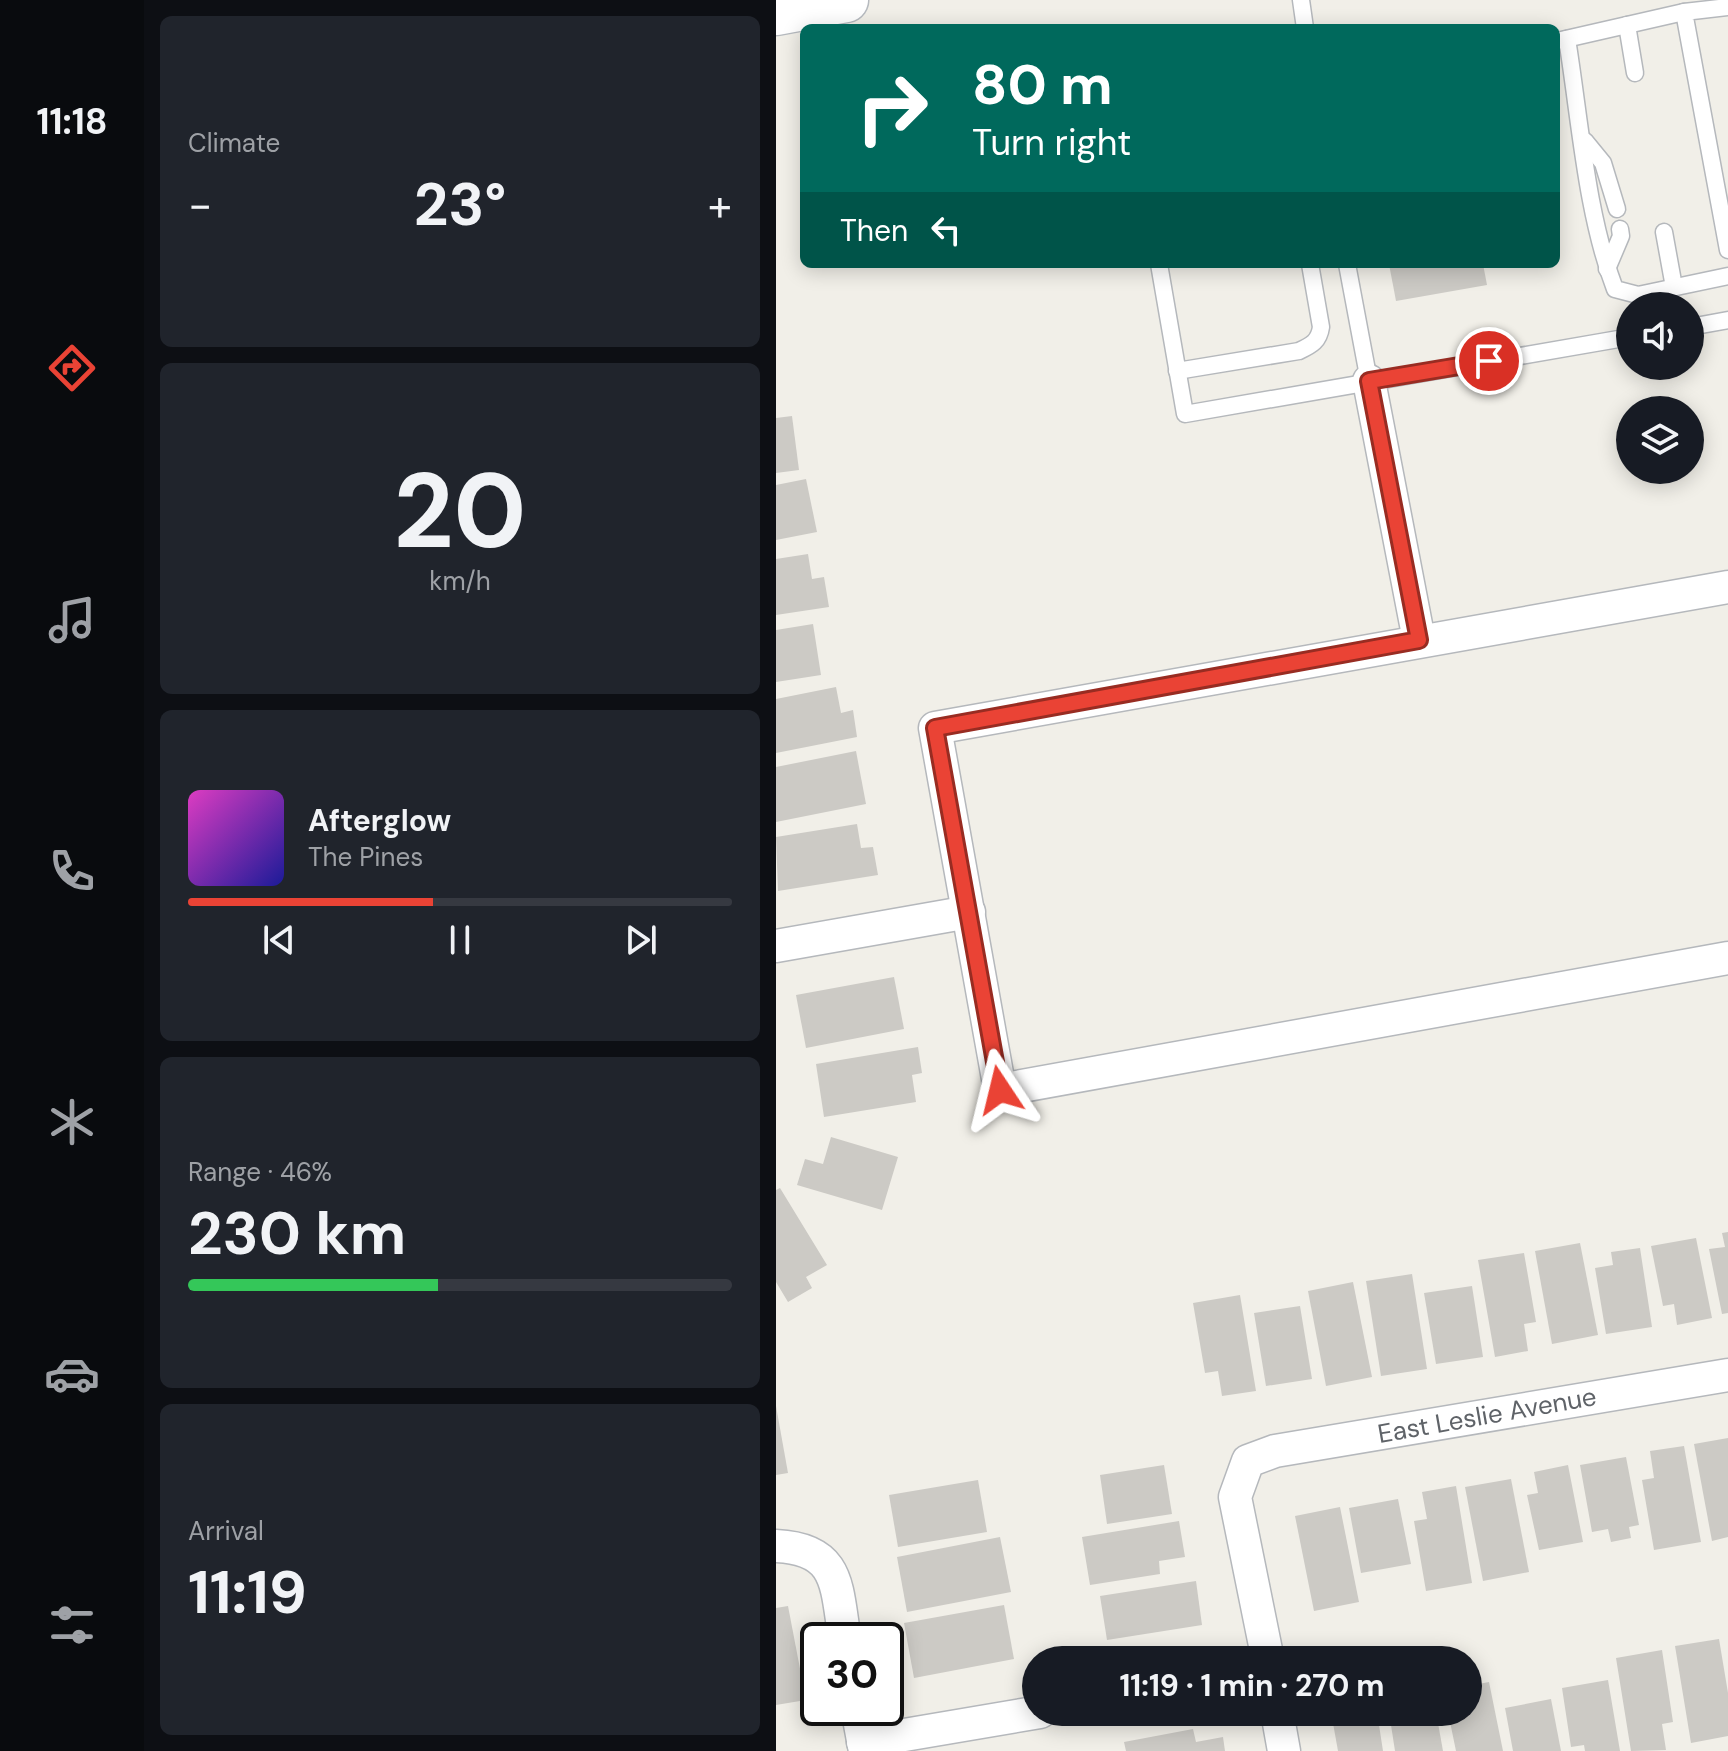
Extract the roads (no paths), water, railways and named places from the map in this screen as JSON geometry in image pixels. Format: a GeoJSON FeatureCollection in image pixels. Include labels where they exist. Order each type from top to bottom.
{"type":"FeatureCollection","features":[{"type":"Feature","properties":{"kind":"main road"},"geometry":{"type":"LineString","coordinates":[[776,13],[846,0]]}},
{"type":"Feature","properties":{"kind":"street"},"geometry":{"type":"LineString","coordinates":[[1369,381],[1419,640]]}},
{"type":"Feature","properties":{"kind":"street"},"geometry":{"type":"LineString","coordinates":[[1728,587],[935,728],[1000,1090],[1728,958]]}},
{"type":"Feature","properties":{"kind":"street"},"geometry":{"type":"LineString","coordinates":[[776,946],[969,912]]}},
{"type":"Feature","properties":{"kind":"street","name":"East Leslie Avenue"},"geometry":{"type":"LineString","coordinates":[[1265,1646],[1235,1497],[1248,1461],[1275,1451],[1728,1375]]}},
{"type":"Feature","properties":{"kind":"street"},"geometry":{"type":"LineString","coordinates":[[790,1547],[833,1571],[842,1622]]}},
{"type":"Feature","properties":{"kind":"street"},"geometry":{"type":"LineString","coordinates":[[860,1726],[864,1747],[1022,1716]]}},
{"type":"Feature","properties":{"kind":"street"},"geometry":{"type":"LineString","coordinates":[[1280,1726],[1284,1751]]}},
{"type":"Feature","properties":{"kind":"lane"},"geometry":{"type":"LineString","coordinates":[[1301,0],[1304,24]]}},
{"type":"Feature","properties":{"kind":"lane"},"geometry":{"type":"LineString","coordinates":[[1728,7],[1684,12],[1561,40],[1584,140],[1607,269],[1615,289],[1638,295],[1728,276]]}},
{"type":"Feature","properties":{"kind":"lane"},"geometry":{"type":"LineString","coordinates":[[1684,12],[1728,250]]}},
{"type":"Feature","properties":{"kind":"lane"},"geometry":{"type":"LineString","coordinates":[[1627,25],[1635,73]]}},
{"type":"Feature","properties":{"kind":"lane"},"geometry":{"type":"LineString","coordinates":[[1584,140],[1603,163],[1617,209]]}},
{"type":"Feature","properties":{"kind":"lane"},"geometry":{"type":"LineString","coordinates":[[1607,269],[1621,236],[1620,229]]}},
{"type":"Feature","properties":{"kind":"lane"},"geometry":{"type":"LineString","coordinates":[[1664,232],[1674,287]]}},
{"type":"Feature","properties":{"kind":"lane"},"geometry":{"type":"LineString","coordinates":[[1160,268],[1185,414],[1616,339]]}},
{"type":"Feature","properties":{"kind":"lane"},"geometry":{"type":"LineString","coordinates":[[1177,371],[1299,351],[1312,345],[1320,337],[1321,327],[1311,268]]}},
{"type":"Feature","properties":{"kind":"lane"},"geometry":{"type":"LineString","coordinates":[[1348,268],[1369,381]]}},
{"type":"Feature","properties":{"kind":"lane"},"geometry":{"type":"LineString","coordinates":[[1704,324],[1728,320]]}}]}
